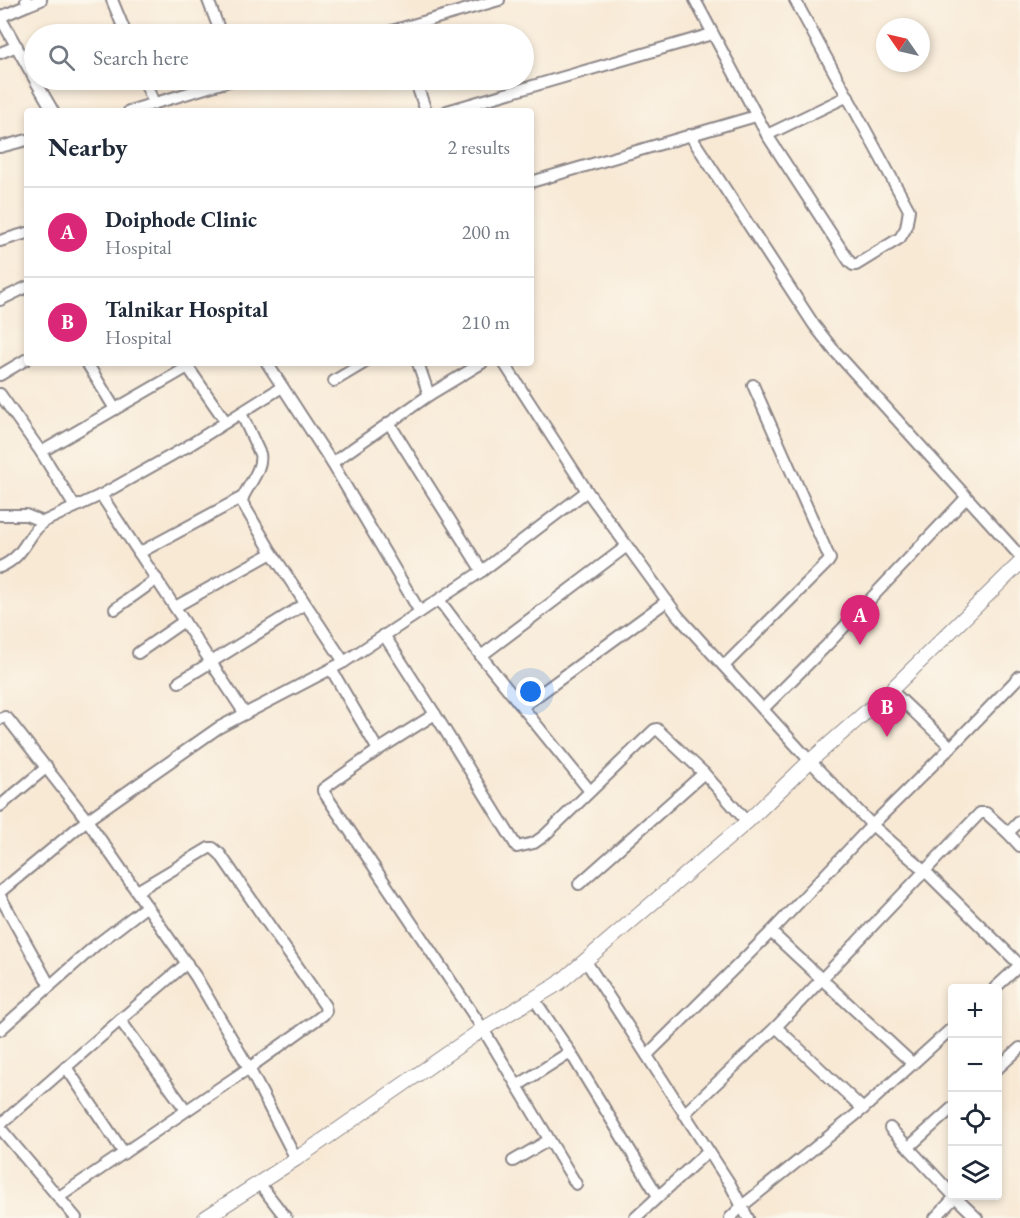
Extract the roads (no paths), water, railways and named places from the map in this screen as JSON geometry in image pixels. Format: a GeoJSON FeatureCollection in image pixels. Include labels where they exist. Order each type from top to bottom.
{"type":"FeatureCollection","features":[{"type":"Feature","properties":{"kind":"street"},"geometry":{"type":"LineString","coordinates":[[24,59],[0,16],[27,2],[41,0]]}},
{"type":"Feature","properties":{"kind":"street"},"geometry":{"type":"LineString","coordinates":[[111,0],[122,24]]}},
{"type":"Feature","properties":{"kind":"street"},"geometry":{"type":"LineString","coordinates":[[208,0],[217,24]]}},
{"type":"Feature","properties":{"kind":"street"},"geometry":{"type":"LineString","coordinates":[[421,24],[480,3],[499,0]]}},
{"type":"Feature","properties":{"kind":"street"},"geometry":{"type":"LineString","coordinates":[[695,0],[767,135],[849,261],[853,265],[859,264],[900,238],[906,228],[909,210],[795,0]]}},
{"type":"Feature","properties":{"kind":"street"},"geometry":{"type":"LineString","coordinates":[[534,86],[712,34]]}},
{"type":"Feature","properties":{"kind":"street"},"geometry":{"type":"LineString","coordinates":[[0,53],[17,46]]}},
{"type":"Feature","properties":{"kind":"street"},"geometry":{"type":"LineString","coordinates":[[41,90],[51,108]]}},
{"type":"Feature","properties":{"kind":"street"},"geometry":{"type":"LineString","coordinates":[[148,90],[154,103]]}},
{"type":"Feature","properties":{"kind":"street"},"geometry":{"type":"LineString","coordinates":[[138,108],[198,90]]}},
{"type":"Feature","properties":{"kind":"street"},"geometry":{"type":"LineString","coordinates":[[419,90],[425,108]]}},
{"type":"Feature","properties":{"kind":"street"},"geometry":{"type":"LineString","coordinates":[[457,108],[519,90]]}},
{"type":"Feature","properties":{"kind":"street"},"geometry":{"type":"LineString","coordinates":[[767,135],[848,96]]}},
{"type":"Feature","properties":{"kind":"street"},"geometry":{"type":"LineString","coordinates":[[534,181],[756,116]]}},
{"type":"Feature","properties":{"kind":"street"},"geometry":{"type":"LineString","coordinates":[[690,135],[814,325],[832,348],[1020,556]]}},
{"type":"Feature","properties":{"kind":"street"},"geometry":{"type":"LineString","coordinates":[[0,147],[24,141]]}},
{"type":"Feature","properties":{"kind":"street"},"geometry":{"type":"LineString","coordinates":[[0,241],[24,233]]}},
{"type":"Feature","properties":{"kind":"street"},"geometry":{"type":"LineString","coordinates":[[0,300],[24,288]]}},
{"type":"Feature","properties":{"kind":"street"},"geometry":{"type":"LineString","coordinates":[[0,375],[24,361]]}},
{"type":"Feature","properties":{"kind":"street"},"geometry":{"type":"LineString","coordinates":[[89,366],[115,409]]}},
{"type":"Feature","properties":{"kind":"street"},"geometry":{"type":"LineString","coordinates":[[41,452],[184,366]]}},
{"type":"Feature","properties":{"kind":"street"},"geometry":{"type":"LineString","coordinates":[[187,366],[226,422]]}},
{"type":"Feature","properties":{"kind":"street"},"geometry":{"type":"LineString","coordinates":[[269,366],[332,463],[420,612]]}},
{"type":"Feature","properties":{"kind":"street"},"geometry":{"type":"LineString","coordinates":[[334,381],[359,366]]}},
{"type":"Feature","properties":{"kind":"street"},"geometry":{"type":"LineString","coordinates":[[419,366],[429,395]]}},
{"type":"Feature","properties":{"kind":"street"},"geometry":{"type":"LineString","coordinates":[[332,463],[429,395],[477,366]]}},
{"type":"Feature","properties":{"kind":"street"},"geometry":{"type":"LineString","coordinates":[[506,366],[587,491],[678,616],[810,761],[872,825],[925,871],[1019,961],[999,984]]}},
{"type":"Feature","properties":{"kind":"street"},"geometry":{"type":"LineString","coordinates":[[724,666],[830,560],[753,385]]}},
{"type":"Feature","properties":{"kind":"street"},"geometry":{"type":"LineString","coordinates":[[0,567],[17,557],[43,522],[101,495],[188,446],[282,387]]}},
{"type":"Feature","properties":{"kind":"street"},"geometry":{"type":"LineString","coordinates":[[0,394],[41,452],[75,507]]}},
{"type":"Feature","properties":{"kind":"street"},"geometry":{"type":"LineString","coordinates":[[241,413],[261,460],[243,497],[243,504],[272,553],[344,662]]}},
{"type":"Feature","properties":{"kind":"street"},"geometry":{"type":"LineString","coordinates":[[389,423],[482,571]]}},
{"type":"Feature","properties":{"kind":"street"},"geometry":{"type":"LineString","coordinates":[[50,986],[0,894],[87,820],[218,728],[344,662],[482,571],[587,491]]}},
{"type":"Feature","properties":{"kind":"street"},"geometry":{"type":"LineString","coordinates":[[101,495],[245,714]]}},
{"type":"Feature","properties":{"kind":"street"},"geometry":{"type":"LineString","coordinates":[[139,553],[243,497]]}},
{"type":"Feature","properties":{"kind":"street"},"geometry":{"type":"LineString","coordinates":[[763,709],[966,498]]}},
{"type":"Feature","properties":{"kind":"street"},"geometry":{"type":"LineString","coordinates":[[0,515],[26,515],[43,522]]}},
{"type":"Feature","properties":{"kind":"street"},"geometry":{"type":"LineString","coordinates":[[481,656],[627,546]]}},
{"type":"Feature","properties":{"kind":"street"},"geometry":{"type":"LineString","coordinates":[[175,607],[272,553]]}},
{"type":"Feature","properties":{"kind":"street"},"geometry":{"type":"LineString","coordinates":[[206,1218],[296,1159],[483,1029],[558,984],[747,822],[810,761],[891,690],[1020,563]]}},
{"type":"Feature","properties":{"kind":"street"},"geometry":{"type":"LineString","coordinates":[[115,609],[157,579]]}},
{"type":"Feature","properties":{"kind":"street"},"geometry":{"type":"LineString","coordinates":[[439,600],[590,791]]}},
{"type":"Feature","properties":{"kind":"street"},"geometry":{"type":"LineString","coordinates":[[522,707],[667,601]]}},
{"type":"Feature","properties":{"kind":"street"},"geometry":{"type":"LineString","coordinates":[[179,682],[305,604]]}},
{"type":"Feature","properties":{"kind":"street"},"geometry":{"type":"LineString","coordinates":[[138,653],[184,621]]}},
{"type":"Feature","properties":{"kind":"street"},"geometry":{"type":"LineString","coordinates":[[384,635],[517,848],[534,843],[544,836],[657,729],[704,773],[747,822]]}},
{"type":"Feature","properties":{"kind":"street"},"geometry":{"type":"LineString","coordinates":[[331,669],[378,750]]}},
{"type":"Feature","properties":{"kind":"street"},"geometry":{"type":"LineString","coordinates":[[647,1055],[771,932],[872,825],[1020,676]]}},
{"type":"Feature","properties":{"kind":"street"},"geometry":{"type":"LineString","coordinates":[[891,690],[951,747]]}},
{"type":"Feature","properties":{"kind":"street"},"geometry":{"type":"LineString","coordinates":[[435,714],[378,750],[322,790],[483,1029],[576,1184]]}},
{"type":"Feature","properties":{"kind":"street"},"geometry":{"type":"LineString","coordinates":[[0,719],[5,717],[8,719],[47,767],[187,963],[249,1068],[296,1159]]}},
{"type":"Feature","properties":{"kind":"street"},"geometry":{"type":"LineString","coordinates":[[0,806],[47,767]]}},
{"type":"Feature","properties":{"kind":"street"},"geometry":{"type":"LineString","coordinates":[[579,884],[704,773]]}},
{"type":"Feature","properties":{"kind":"street"},"geometry":{"type":"LineString","coordinates":[[684,1114],[777,1027],[981,812],[986,813],[1020,846]]}},
{"type":"Feature","properties":{"kind":"street"},"geometry":{"type":"LineString","coordinates":[[1008,833],[1020,821]]}},
{"type":"Feature","properties":{"kind":"street"},"geometry":{"type":"LineString","coordinates":[[59,1197],[249,1068],[326,1011],[325,1006],[215,849],[209,848],[137,891]]}},
{"type":"Feature","properties":{"kind":"street"},"geometry":{"type":"LineString","coordinates":[[0,1030],[96,945],[147,906]]}},
{"type":"Feature","properties":{"kind":"street"},"geometry":{"type":"LineString","coordinates":[[771,932],[913,1064]]}},
{"type":"Feature","properties":{"kind":"street"},"geometry":{"type":"LineString","coordinates":[[585,960],[708,1150],[748,1218]]}},
{"type":"Feature","properties":{"kind":"street"},"geometry":{"type":"LineString","coordinates":[[76,1218],[0,1126],[187,963]]}},
{"type":"Feature","properties":{"kind":"street"},"geometry":{"type":"LineString","coordinates":[[534,999],[570,1052],[658,1196]]}},
{"type":"Feature","properties":{"kind":"street"},"geometry":{"type":"LineString","coordinates":[[120,1020],[186,1110]]}},
{"type":"Feature","properties":{"kind":"street"},"geometry":{"type":"LineString","coordinates":[[777,1027],[863,1109]]}},
{"type":"Feature","properties":{"kind":"street"},"geometry":{"type":"LineString","coordinates":[[730,1218],[863,1109],[948,1032]]}},
{"type":"Feature","properties":{"kind":"street"},"geometry":{"type":"LineString","coordinates":[[1002,1064],[1020,1048]]}},
{"type":"Feature","properties":{"kind":"street"},"geometry":{"type":"LineString","coordinates":[[517,1086],[570,1052]]}},
{"type":"Feature","properties":{"kind":"street"},"geometry":{"type":"LineString","coordinates":[[66,1067],[124,1153]]}},
{"type":"Feature","properties":{"kind":"street"},"geometry":{"type":"LineString","coordinates":[[909,1147],[948,1112]]}},
{"type":"Feature","properties":{"kind":"street"},"geometry":{"type":"LineString","coordinates":[[890,1128],[948,1189]]}},
{"type":"Feature","properties":{"kind":"street"},"geometry":{"type":"LineString","coordinates":[[513,1161],[549,1140]]}},
{"type":"Feature","properties":{"kind":"street"},"geometry":{"type":"LineString","coordinates":[[635,1218],[708,1150]]}},
{"type":"Feature","properties":{"kind":"street"},"geometry":{"type":"LineString","coordinates":[[259,1183],[286,1218]]}},
{"type":"Feature","properties":{"kind":"street"},"geometry":{"type":"LineString","coordinates":[[935,1218],[950,1200]]}},
{"type":"Feature","properties":{"kind":"street"},"geometry":{"type":"LineString","coordinates":[[959,1200],[977,1218]]}},
{"type":"Feature","properties":{"kind":"place","name":"Doiphode Clinic"},"geometry":{"type":"Point","coordinates":[860,645]}},
{"type":"Feature","properties":{"kind":"place","name":"Talnikar Hospital"},"geometry":{"type":"Point","coordinates":[887,737]}}]}
